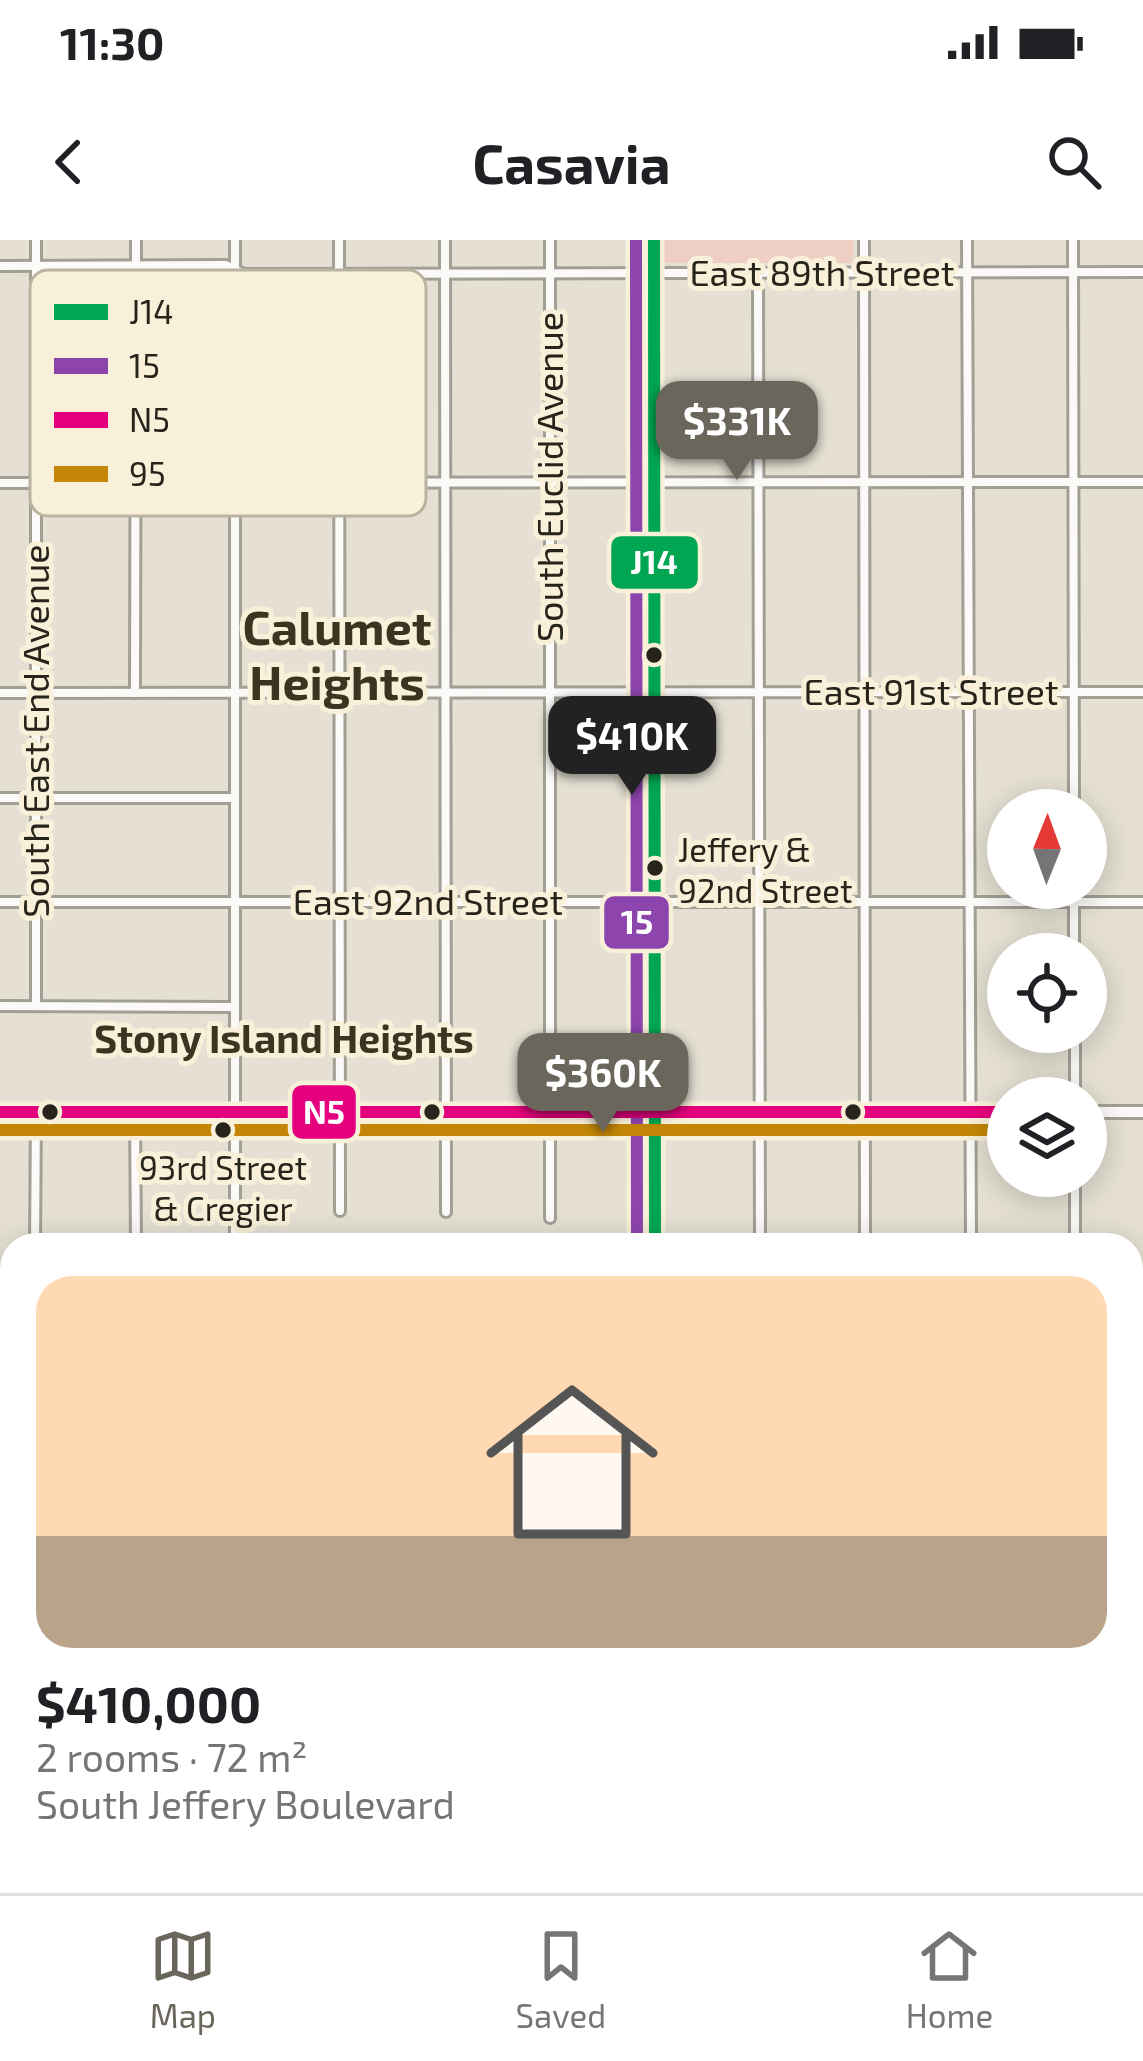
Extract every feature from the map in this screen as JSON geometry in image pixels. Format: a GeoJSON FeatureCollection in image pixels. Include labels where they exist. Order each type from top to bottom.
{"type":"FeatureCollection","features":[{"type":"Feature","properties":{"kind":"street","name":"South East End Avenue"},"geometry":{"type":"LineString","coordinates":[[37,240],[37,270]]}},
{"type":"Feature","properties":{"kind":"street"},"geometry":{"type":"LineString","coordinates":[[136,240],[136,270]]}},
{"type":"Feature","properties":{"kind":"street"},"geometry":{"type":"LineString","coordinates":[[236,240],[236,269]]}},
{"type":"Feature","properties":{"kind":"street"},"geometry":{"type":"LineString","coordinates":[[339,240],[340,270]]}},
{"type":"Feature","properties":{"kind":"street"},"geometry":{"type":"LineString","coordinates":[[445,240],[446,1212]]}},
{"type":"Feature","properties":{"kind":"street","name":"South Euclid Avenue"},"geometry":{"type":"LineString","coordinates":[[550,240],[550,1218]]}},
{"type":"Feature","properties":{"kind":"street"},"geometry":{"type":"LineString","coordinates":[[654,240],[656,1233]]}},
{"type":"Feature","properties":{"kind":"street"},"geometry":{"type":"LineString","coordinates":[[864,240],[865,1233]]}},
{"type":"Feature","properties":{"kind":"street"},"geometry":{"type":"LineString","coordinates":[[968,240],[970,1233]]}},
{"type":"Feature","properties":{"kind":"street"},"geometry":{"type":"LineString","coordinates":[[1073,240],[1074,789]]}},
{"type":"Feature","properties":{"kind":"street","name":"East 89th Street"},"geometry":{"type":"LineString","coordinates":[[0,266],[226,265],[236,269]]}},
{"type":"Feature","properties":{"kind":"street","name":"East 89th Street"},"geometry":{"type":"LineString","coordinates":[[426,274],[1143,272]]}},
{"type":"Feature","properties":{"kind":"street"},"geometry":{"type":"LineString","coordinates":[[758,273],[760,1233]]}},
{"type":"Feature","properties":{"kind":"street"},"geometry":{"type":"LineString","coordinates":[[426,483],[1143,482]]}},
{"type":"Feature","properties":{"kind":"street","name":"South East End Avenue"},"geometry":{"type":"LineString","coordinates":[[36,516],[36,1006]]}},
{"type":"Feature","properties":{"kind":"street"},"geometry":{"type":"LineString","coordinates":[[135,516],[135,693]]}},
{"type":"Feature","properties":{"kind":"street"},"geometry":{"type":"LineString","coordinates":[[235,516],[235,1233]]}},
{"type":"Feature","properties":{"kind":"street"},"geometry":{"type":"LineString","coordinates":[[340,516],[340,1211]]}},
{"type":"Feature","properties":{"kind":"street","name":"East 91st Street"},"geometry":{"type":"LineString","coordinates":[[0,693],[1143,692]]}},
{"type":"Feature","properties":{"kind":"street"},"geometry":{"type":"LineString","coordinates":[[0,798],[235,798]]}},
{"type":"Feature","properties":{"kind":"street","name":"East 92nd Street"},"geometry":{"type":"LineString","coordinates":[[0,902],[987,902]]}},
{"type":"Feature","properties":{"kind":"street","name":"East 92nd Street"},"geometry":{"type":"LineString","coordinates":[[1107,902],[1143,902]]}},
{"type":"Feature","properties":{"kind":"street"},"geometry":{"type":"LineString","coordinates":[[0,1006],[235,1007]]}},
{"type":"Feature","properties":{"kind":"street"},"geometry":{"type":"LineString","coordinates":[[0,1112],[987,1112]]}},
{"type":"Feature","properties":{"kind":"street"},"geometry":{"type":"LineString","coordinates":[[35,1233],[36,1112]]}},
{"type":"Feature","properties":{"kind":"street"},"geometry":{"type":"LineString","coordinates":[[136,1112],[136,1233]]}},
{"type":"Feature","properties":{"kind":"street"},"geometry":{"type":"LineString","coordinates":[[1107,1112],[1143,1112]]}},
{"type":"Feature","properties":{"kind":"street"},"geometry":{"type":"LineString","coordinates":[[1075,1197],[1075,1233]]}},
{"type":"Feature","properties":{"kind":"shaded area"},"geometry":{"type":"Polygon","coordinates":[[[664,240],[853,240],[853,263],[664,263],[664,240]]]}},
{"type":"Feature","properties":{"kind":"transit line","name":"15"},"geometry":{"type":"LineString","coordinates":[[636,240],[637,1233]]}},
{"type":"Feature","properties":{"kind":"transit line","name":"J14"},"geometry":{"type":"LineString","coordinates":[[654,240],[655,1233]]}},
{"type":"Feature","properties":{"kind":"transit line","name":"N5"},"geometry":{"type":"LineString","coordinates":[[0,1112],[987,1112]]}},
{"type":"Feature","properties":{"kind":"transit line","name":"95"},"geometry":{"type":"LineString","coordinates":[[0,1130],[987,1130]]}},
{"type":"Feature","properties":{"kind":"place","name":"Jeffery & 92nd Street"},"geometry":{"type":"Point","coordinates":[655,868]}},
{"type":"Feature","properties":{"kind":"place","name":"93rd Street & Cregier"},"geometry":{"type":"Point","coordinates":[223,1130]}},
{"type":"Feature","properties":{"kind":"district","name":"Calumet Heights"},"geometry":{"type":"Point","coordinates":[337,656]}},
{"type":"Feature","properties":{"kind":"district","name":"Stony Island Heights"},"geometry":{"type":"Point","coordinates":[284,1039]}}]}
